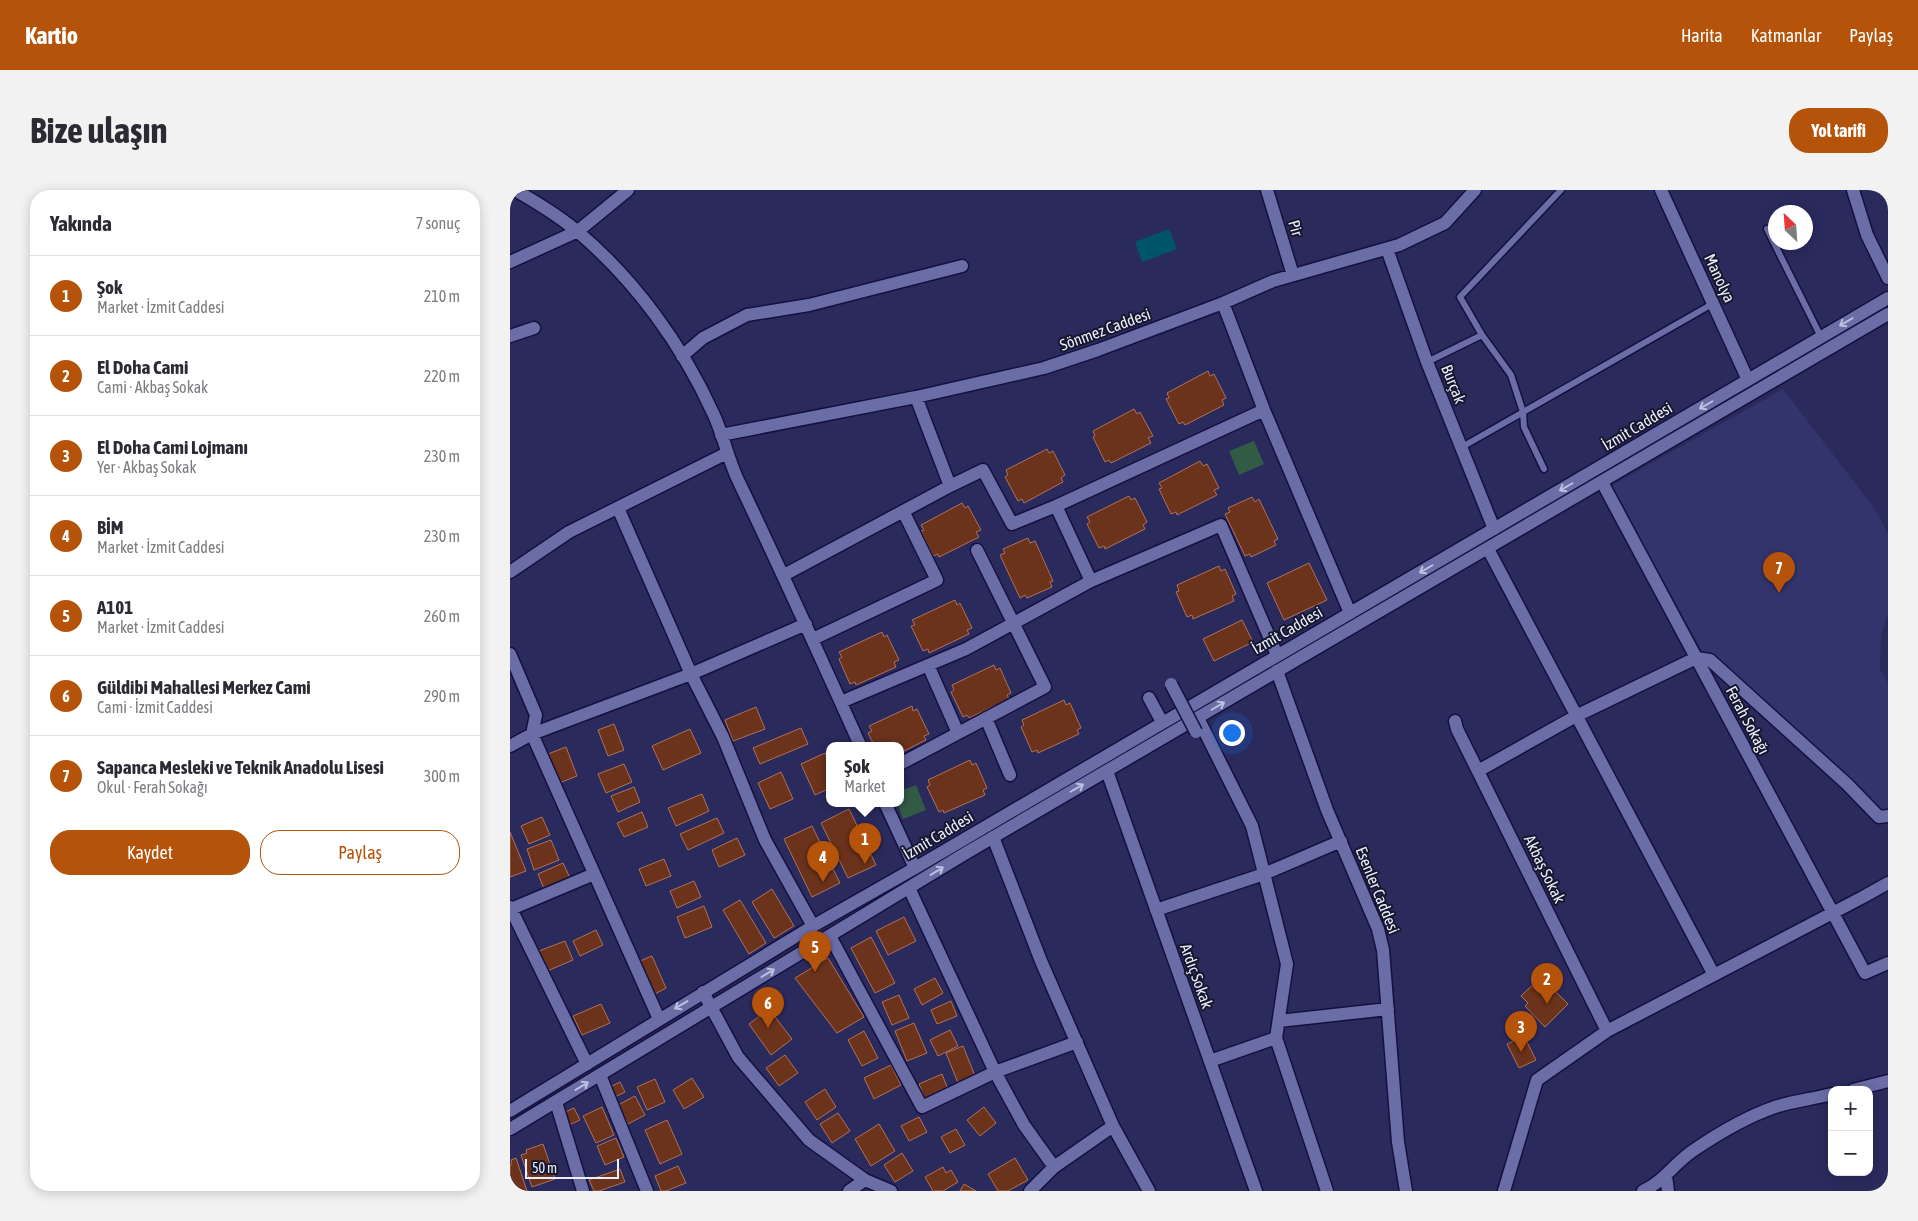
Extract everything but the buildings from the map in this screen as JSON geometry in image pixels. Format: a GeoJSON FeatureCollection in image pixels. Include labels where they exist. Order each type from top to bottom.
{"type":"FeatureCollection","features":[{"type":"Feature","properties":{"kind":"street"},"geometry":{"type":"LineString","coordinates":[[515,190],[578,231],[620,272],[656,316],[682,356],[714,414],[734,471],[784,575],[859,742]]}},
{"type":"Feature","properties":{"kind":"street"},"geometry":{"type":"LineString","coordinates":[[510,262],[578,231],[628,190]]}},
{"type":"Feature","properties":{"kind":"street","name":"Pir"},"geometry":{"type":"LineString","coordinates":[[1268,190],[1293,275]]}},
{"type":"Feature","properties":{"kind":"street","name":"Sönmez Caddesi"},"geometry":{"type":"LineString","coordinates":[[721,435],[1044,368],[1098,350],[1223,303],[1273,280],[1399,246],[1444,223],[1475,190]]}},
{"type":"Feature","properties":{"kind":"street","name":"Manolya"},"geometry":{"type":"LineString","coordinates":[[1661,190],[1748,380]]}},
{"type":"Feature","properties":{"kind":"street"},"geometry":{"type":"LineString","coordinates":[[1853,190],[1867,235],[1888,278]]}},
{"type":"Feature","properties":{"kind":"street","name":"Burçak"},"geometry":{"type":"LineString","coordinates":[[1387,249],[1427,362],[1494,529]]}},
{"type":"Feature","properties":{"kind":"street"},"geometry":{"type":"LineString","coordinates":[[682,356],[703,338],[747,315],[809,305],[962,266]]}},
{"type":"Feature","properties":{"kind":"street","name":"İzmit Caddesi"},"geometry":{"type":"LineString","coordinates":[[510,1112],[813,926],[1888,298]]}},
{"type":"Feature","properties":{"kind":"street"},"geometry":{"type":"LineString","coordinates":[[1223,303],[1264,410],[1350,613]]}},
{"type":"Feature","properties":{"kind":"street","name":"İzmit Caddesi"},"geometry":{"type":"LineString","coordinates":[[510,1129],[1106,771],[1888,314]]}},
{"type":"Feature","properties":{"kind":"street"},"geometry":{"type":"LineString","coordinates":[[510,336],[534,328]]}},
{"type":"Feature","properties":{"kind":"street"},"geometry":{"type":"LineString","coordinates":[[916,396],[950,486]]}},
{"type":"Feature","properties":{"kind":"street"},"geometry":{"type":"LineString","coordinates":[[784,575],[983,470],[1012,524],[1056,506],[1264,410]]}},
{"type":"Feature","properties":{"kind":"street"},"geometry":{"type":"LineString","coordinates":[[510,572],[569,532],[727,453]]}},
{"type":"Feature","properties":{"kind":"street","name":"Ferah Sokağı"},"geometry":{"type":"LineString","coordinates":[[1602,482],[1865,973],[1888,962]]}},
{"type":"Feature","properties":{"kind":"street"},"geometry":{"type":"LineString","coordinates":[[1056,506],[1091,581]]}},
{"type":"Feature","properties":{"kind":"street"},"geometry":{"type":"LineString","coordinates":[[618,508],[691,674],[723,737],[765,840],[813,926]]}},
{"type":"Feature","properties":{"kind":"street"},"geometry":{"type":"LineString","coordinates":[[813,639],[937,580],[903,511]]}},
{"type":"Feature","properties":{"kind":"street"},"geometry":{"type":"LineString","coordinates":[[841,702],[966,649],[1091,581],[1221,525],[1277,655]]}},
{"type":"Feature","properties":{"kind":"street"},"geometry":{"type":"LineString","coordinates":[[1488,549],[1714,975]]}},
{"type":"Feature","properties":{"kind":"street"},"geometry":{"type":"LineString","coordinates":[[904,762],[1045,687],[977,550]]}},
{"type":"Feature","properties":{"kind":"street"},"geometry":{"type":"LineString","coordinates":[[510,746],[532,734],[691,674],[806,624]]}},
{"type":"Feature","properties":{"kind":"street"},"geometry":{"type":"LineString","coordinates":[[510,654],[536,715],[532,734],[659,1019]]}},
{"type":"Feature","properties":{"kind":"street"},"geometry":{"type":"LineString","coordinates":[[1478,771],[1576,716],[1696,658],[1710,660],[1847,784],[1874,813],[1879,817],[1888,816]]}},
{"type":"Feature","properties":{"kind":"street"},"geometry":{"type":"LineString","coordinates":[[928,665],[958,733]]}},
{"type":"Feature","properties":{"kind":"street","name":"Esenler Caddesi"},"geometry":{"type":"LineString","coordinates":[[1277,671],[1327,810],[1378,929],[1383,950],[1398,1142],[1406,1191]]}},
{"type":"Feature","properties":{"kind":"street"},"geometry":{"type":"LineString","coordinates":[[1171,684],[1196,732]]}},
{"type":"Feature","properties":{"kind":"street"},"geometry":{"type":"LineString","coordinates":[[1149,698],[1162,722]]}},
{"type":"Feature","properties":{"kind":"street"},"geometry":{"type":"LineString","coordinates":[[986,718],[1010,775]]}},
{"type":"Feature","properties":{"kind":"street"},"geometry":{"type":"LineString","coordinates":[[1198,718],[1216,766],[1252,826],[1287,964],[1276,1038],[1327,1191]]}},
{"type":"Feature","properties":{"kind":"street","name":"Akbaş Sokak"},"geometry":{"type":"LineString","coordinates":[[1455,721],[1457,729],[1607,1031]]}},
{"type":"Feature","properties":{"kind":"street","name":"Ardıç Sokak"},"geometry":{"type":"LineString","coordinates":[[1106,771],[1256,1191]]}},
{"type":"Feature","properties":{"kind":"street"},"geometry":{"type":"LineString","coordinates":[[887,807],[915,868]]}},
{"type":"Feature","properties":{"kind":"street"},"geometry":{"type":"LineString","coordinates":[[993,838],[1041,961],[1113,1126],[1149,1191]]}},
{"type":"Feature","properties":{"kind":"street"},"geometry":{"type":"LineString","coordinates":[[1156,910],[1264,874],[1340,841]]}},
{"type":"Feature","properties":{"kind":"street"},"geometry":{"type":"LineString","coordinates":[[586,1064],[510,908],[594,874]]}},
{"type":"Feature","properties":{"kind":"street"},"geometry":{"type":"LineString","coordinates":[[1504,1191],[1537,1080],[1607,1031],[1888,883]]}},
{"type":"Feature","properties":{"kind":"street"},"geometry":{"type":"LineString","coordinates":[[909,888],[995,1072],[1024,1125],[1054,1167]]}},
{"type":"Feature","properties":{"kind":"street"},"geometry":{"type":"LineString","coordinates":[[830,936],[922,1106],[995,1072],[1076,1042]]}},
{"type":"Feature","properties":{"kind":"street"},"geometry":{"type":"LineString","coordinates":[[703,992],[738,1057],[809,1140],[865,1180],[891,1191]]}},
{"type":"Feature","properties":{"kind":"street"},"geometry":{"type":"LineString","coordinates":[[1279,1022],[1388,1009]]}},
{"type":"Feature","properties":{"kind":"street"},"geometry":{"type":"LineString","coordinates":[[1210,1061],[1276,1038]]}},
{"type":"Feature","properties":{"kind":"street"},"geometry":{"type":"LineString","coordinates":[[600,1075],[647,1191]]}},
{"type":"Feature","properties":{"kind":"street"},"geometry":{"type":"LineString","coordinates":[[1870,1086],[1888,1082]]}},
{"type":"Feature","properties":{"kind":"street"},"geometry":{"type":"LineString","coordinates":[[1643,1191],[1666,1176],[1691,1152],[1743,1120],[1776,1107],[1828,1095]]}},
{"type":"Feature","properties":{"kind":"street"},"geometry":{"type":"LineString","coordinates":[[556,1102],[583,1191]]}},
{"type":"Feature","properties":{"kind":"street"},"geometry":{"type":"LineString","coordinates":[[1030,1191],[1054,1167],[1113,1126]]}},
{"type":"Feature","properties":{"kind":"street"},"geometry":{"type":"LineString","coordinates":[[1666,1176],[1668,1191]]}},
{"type":"Feature","properties":{"kind":"street"},"geometry":{"type":"LineString","coordinates":[[849,1191],[865,1180]]}},
{"type":"Feature","properties":{"kind":"lane"},"geometry":{"type":"LineString","coordinates":[[1544,469],[1524,427],[1523,412],[1512,375],[1482,334],[1460,297],[1561,190]]}},
{"type":"Feature","properties":{"kind":"lane"},"geometry":{"type":"LineString","coordinates":[[1766,228],[1821,337]]}},
{"type":"Feature","properties":{"kind":"lane"},"geometry":{"type":"LineString","coordinates":[[1462,447],[1714,303]]}},
{"type":"Feature","properties":{"kind":"lane"},"geometry":{"type":"LineString","coordinates":[[1427,362],[1482,334]]}},
{"type":"Feature","properties":{"kind":"shaded area"},"geometry":{"type":"Polygon","coordinates":[[[1783,389],[1874,508],[1888,534],[1888,613],[1881,636],[1880,669],[1888,683],[1888,808],[1886,815],[1706,658],[1611,486],[1783,389]]]}},
{"type":"Feature","properties":{"kind":"green space"},"geometry":{"type":"Polygon","coordinates":[[[1254,441],[1264,464],[1239,475],[1229,451],[1254,441]]]}},
{"type":"Feature","properties":{"kind":"green space"},"geometry":{"type":"Polygon","coordinates":[[[916,785],[926,810],[903,819],[898,807],[904,807],[904,790],[916,785]]]}},
{"type":"Feature","properties":{"kind":"water"},"geometry":{"type":"Polygon","coordinates":[[[1169,229],[1177,249],[1142,262],[1135,242],[1169,229]]]}},
{"type":"Feature","properties":{"kind":"place","name":"Sapanca Mesleki ve Teknik Anadolu Lisesi"},"geometry":{"type":"Point","coordinates":[1779,593]}},
{"type":"Feature","properties":{"kind":"place","name":"Şok"},"geometry":{"type":"Point","coordinates":[865,864]}},
{"type":"Feature","properties":{"kind":"place","name":"BİM"},"geometry":{"type":"Point","coordinates":[823,882]}},
{"type":"Feature","properties":{"kind":"place","name":"A101"},"geometry":{"type":"Point","coordinates":[815,972]}},
{"type":"Feature","properties":{"kind":"place","name":"El Doha Cami"},"geometry":{"type":"Point","coordinates":[1547,1004]}},
{"type":"Feature","properties":{"kind":"place","name":"Güldibi Mahallesi Merkez Cami"},"geometry":{"type":"Point","coordinates":[768,1028]}},
{"type":"Feature","properties":{"kind":"place","name":"El Doha Cami Lojmanı"},"geometry":{"type":"Point","coordinates":[1521,1052]}}]}
